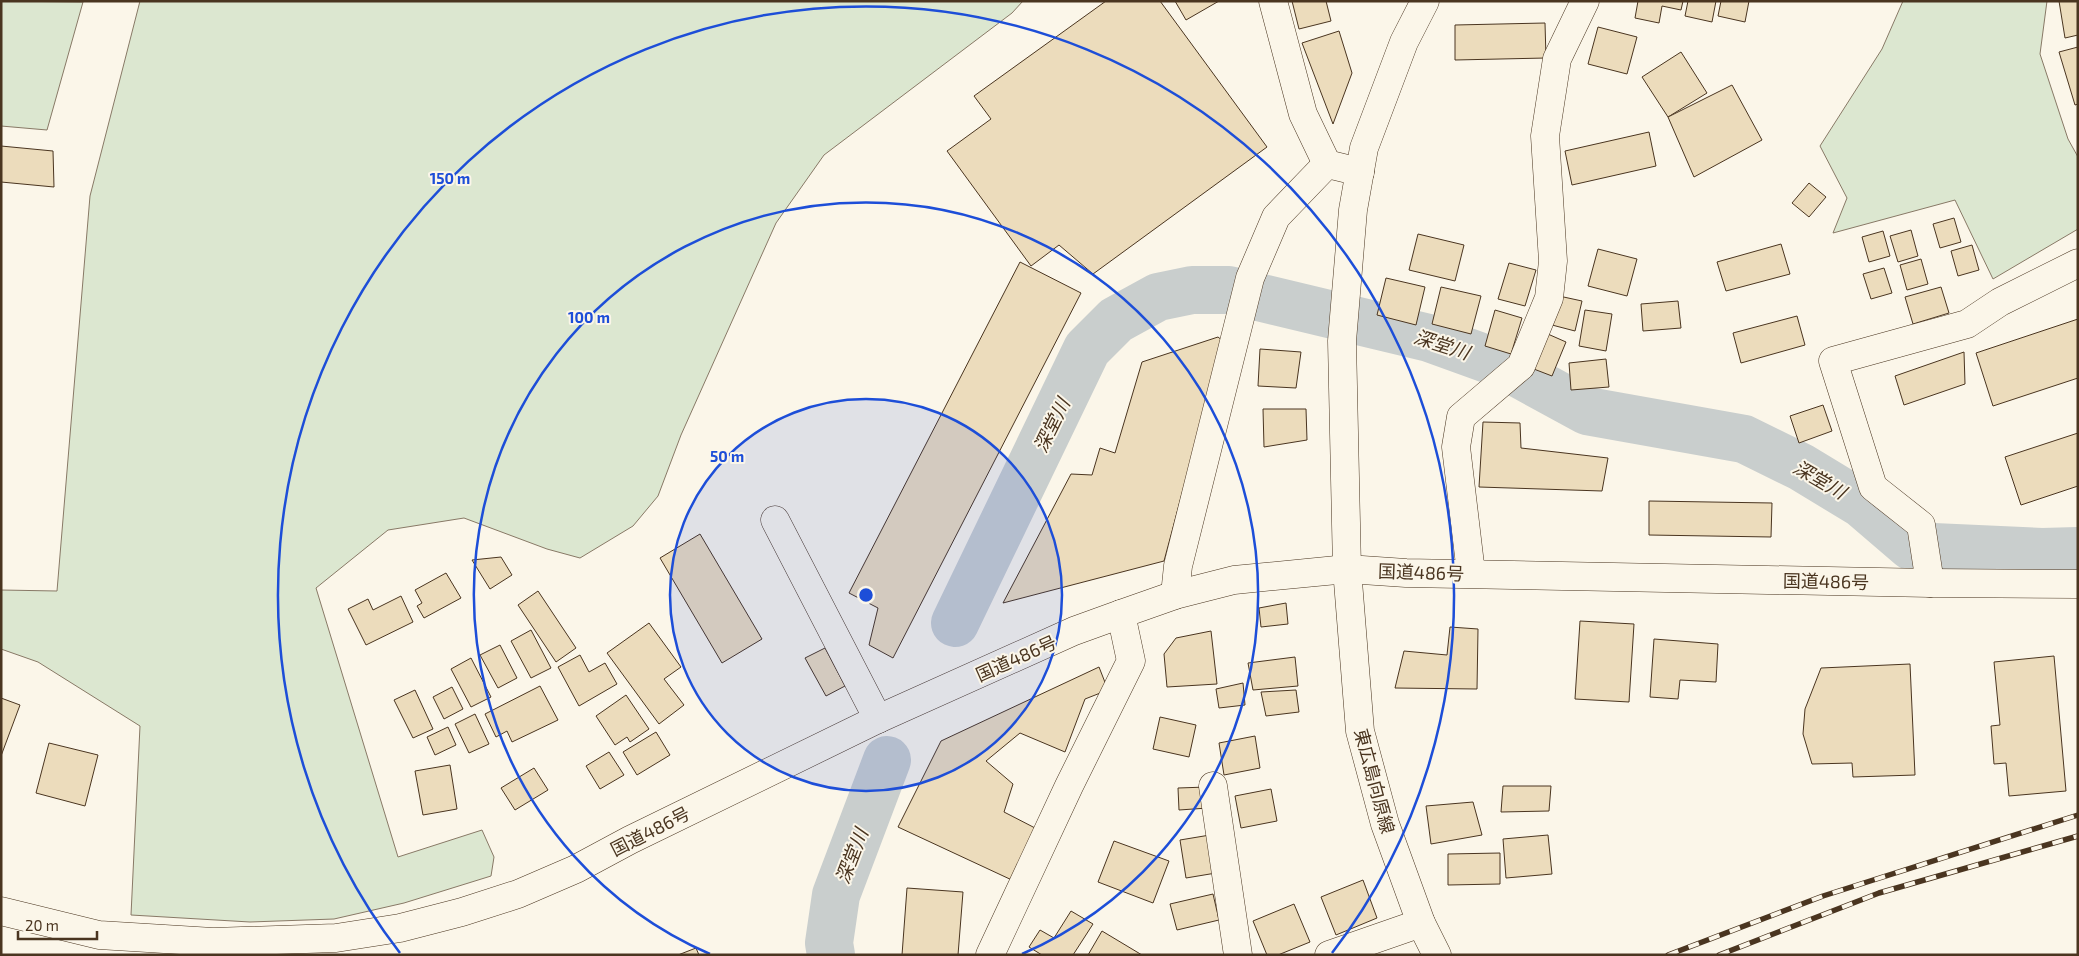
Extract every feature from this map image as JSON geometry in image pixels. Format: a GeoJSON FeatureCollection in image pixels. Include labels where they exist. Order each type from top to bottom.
{"type":"FeatureCollection","features":[{"type":"Feature","properties":{"kind":"main road"},"geometry":{"type":"LineString","coordinates":[[1273,1],[1303,114],[1327,164]]}},
{"type":"Feature","properties":{"kind":"main road","name":"東広島向原線"},"geometry":{"type":"LineString","coordinates":[[1425,1],[1404,42],[1364,148],[1353,210],[1342,341],[1347,569],[1360,731],[1385,824],[1421,923],[1437,955]]}},
{"type":"Feature","properties":{"kind":"main road"},"geometry":{"type":"LineString","coordinates":[[1471,573],[1456,446],[1461,417],[1521,366],[1549,298],[1553,261],[1545,136],[1557,59],[1585,1]]}},
{"type":"Feature","properties":{"kind":"main road"},"geometry":{"type":"LineString","coordinates":[[1327,164],[1360,172]]}},
{"type":"Feature","properties":{"kind":"main road"},"geometry":{"type":"LineString","coordinates":[[1175,594],[1178,566],[1250,278],[1276,217],[1327,164]]}},
{"type":"Feature","properties":{"kind":"main road"},"geometry":{"type":"LineString","coordinates":[[1927,561],[1921,525],[1873,487],[1833,360],[1967,324],[2000,302],[2078,263]]}},
{"type":"Feature","properties":{"kind":"main road"},"geometry":{"type":"LineString","coordinates":[[775,520],[878,720]]}},
{"type":"Feature","properties":{"kind":"main road","name":"国道486号"},"geometry":{"type":"LineString","coordinates":[[1,911],[99,935],[213,942],[336,938],[400,928],[462,912],[508,897],[567,873],[878,720],[1074,631],[1175,594],[1234,580],[1347,569],[1406,573],[1471,573],[1927,561],[2078,584]]}},
{"type":"Feature","properties":{"kind":"main road"},"geometry":{"type":"LineString","coordinates":[[990,955],[1069,786],[1131,662],[1120,614]]}},
{"type":"Feature","properties":{"kind":"main road"},"geometry":{"type":"LineString","coordinates":[[1213,786],[1238,955]]}},
{"type":"Feature","properties":{"kind":"main road"},"geometry":{"type":"LineString","coordinates":[[1329,955],[1421,923]]}},
{"type":"Feature","properties":{"kind":"green space"},"geometry":{"type":"Polygon","coordinates":[[[1,1],[83,2],[47,130],[1,126],[1,1]]]}},
{"type":"Feature","properties":{"kind":"green space"},"geometry":{"type":"Polygon","coordinates":[[[140,1],[1023,1],[1012,13],[824,155],[776,223],[681,435],[658,496],[633,526],[580,558],[547,549],[464,518],[388,530],[316,588],[398,857],[482,830],[494,857],[491,876],[404,903],[334,919],[250,922],[131,915],[140,726],[38,662],[1,649],[1,590],[57,591],[90,196],[140,1]]]}},
{"type":"Feature","properties":{"kind":"green space"},"geometry":{"type":"Polygon","coordinates":[[[1903,1],[2047,1],[2040,54],[2068,139],[2078,157],[2078,229],[1993,279],[1955,200],[1833,233],[1847,198],[1820,146],[1882,49],[1903,1]]]}},
{"type":"Feature","properties":{"kind":"building"},"geometry":{"type":"Polygon","coordinates":[[[1106,1],[1160,1],[1267,147],[1093,274],[1059,245],[1031,266],[947,151],[991,119],[974,96],[1106,1]]]}},
{"type":"Feature","properties":{"kind":"building"},"geometry":{"type":"Polygon","coordinates":[[[1175,1],[1219,1],[1186,20],[1175,1]]]}},
{"type":"Feature","properties":{"kind":"building"},"geometry":{"type":"Polygon","coordinates":[[[1292,1],[1326,1],[1331,21],[1299,29],[1292,1]]]}},
{"type":"Feature","properties":{"kind":"building"},"geometry":{"type":"Polygon","coordinates":[[[1638,1],[1683,1],[1681,10],[1662,6],[1659,23],[1635,18],[1638,1]]]}},
{"type":"Feature","properties":{"kind":"building"},"geometry":{"type":"Polygon","coordinates":[[[1688,1],[1716,1],[1712,22],[1685,16],[1688,1]]]}},
{"type":"Feature","properties":{"kind":"building"},"geometry":{"type":"Polygon","coordinates":[[[1721,1],[1749,1],[1745,22],[1718,16],[1721,1]]]}},
{"type":"Feature","properties":{"kind":"building"},"geometry":{"type":"Polygon","coordinates":[[[2059,1],[2078,1],[2078,35],[2065,38],[2059,1]]]}},
{"type":"Feature","properties":{"kind":"building"},"geometry":{"type":"Polygon","coordinates":[[[1545,23],[1546,58],[1455,60],[1455,25],[1545,23]]]}},
{"type":"Feature","properties":{"kind":"building"},"geometry":{"type":"Polygon","coordinates":[[[1598,27],[1637,37],[1627,74],[1588,64],[1598,27]]]}},
{"type":"Feature","properties":{"kind":"building"},"geometry":{"type":"Polygon","coordinates":[[[1339,31],[1352,73],[1333,124],[1302,43],[1339,31]]]}},
{"type":"Feature","properties":{"kind":"building"},"geometry":{"type":"Polygon","coordinates":[[[2078,47],[2078,104],[2075,105],[2059,52],[2078,47]]]}},
{"type":"Feature","properties":{"kind":"building"},"geometry":{"type":"Polygon","coordinates":[[[1681,52],[1707,93],[1668,117],[1642,77],[1681,52]]]}},
{"type":"Feature","properties":{"kind":"building"},"geometry":{"type":"Polygon","coordinates":[[[1732,85],[1762,140],[1694,177],[1668,117],[1732,85]]]}},
{"type":"Feature","properties":{"kind":"building"},"geometry":{"type":"Polygon","coordinates":[[[1649,132],[1656,166],[1572,185],[1565,151],[1649,132]]]}},
{"type":"Feature","properties":{"kind":"building"},"geometry":{"type":"Polygon","coordinates":[[[1,146],[53,151],[54,187],[1,182],[1,146]]]}},
{"type":"Feature","properties":{"kind":"building"},"geometry":{"type":"Polygon","coordinates":[[[1809,183],[1826,197],[1809,217],[1792,203],[1809,183]]]}},
{"type":"Feature","properties":{"kind":"building"},"geometry":{"type":"Polygon","coordinates":[[[1954,218],[1961,242],[1940,248],[1933,224],[1954,218]]]}},
{"type":"Feature","properties":{"kind":"building"},"geometry":{"type":"Polygon","coordinates":[[[1911,230],[1918,256],[1898,262],[1890,236],[1911,230]]]}},
{"type":"Feature","properties":{"kind":"building"},"geometry":{"type":"Polygon","coordinates":[[[1883,231],[1890,256],[1869,262],[1862,237],[1883,231]]]}},
{"type":"Feature","properties":{"kind":"building"},"geometry":{"type":"Polygon","coordinates":[[[1418,234],[1464,245],[1455,281],[1409,270],[1418,234]]]}},
{"type":"Feature","properties":{"kind":"building"},"geometry":{"type":"Polygon","coordinates":[[[1781,244],[1790,274],[1726,291],[1717,262],[1781,244]]]}},
{"type":"Feature","properties":{"kind":"building"},"geometry":{"type":"Polygon","coordinates":[[[1972,245],[1979,270],[1958,276],[1951,251],[1972,245]]]}},
{"type":"Feature","properties":{"kind":"building"},"geometry":{"type":"Polygon","coordinates":[[[1598,249],[1637,259],[1627,296],[1588,286],[1598,249]]]}},
{"type":"Feature","properties":{"kind":"building"},"geometry":{"type":"Polygon","coordinates":[[[1921,259],[1928,284],[1907,290],[1900,265],[1921,259]]]}},
{"type":"Feature","properties":{"kind":"building"},"geometry":{"type":"Polygon","coordinates":[[[1020,262],[1081,293],[893,658],[869,645],[878,608],[849,593],[1020,262]]]}},
{"type":"Feature","properties":{"kind":"building"},"geometry":{"type":"Polygon","coordinates":[[[1509,263],[1536,270],[1525,306],[1498,299],[1509,263]]]}},
{"type":"Feature","properties":{"kind":"building"},"geometry":{"type":"Polygon","coordinates":[[[1884,268],[1892,293],[1871,299],[1863,274],[1884,268]]]}},
{"type":"Feature","properties":{"kind":"building"},"geometry":{"type":"Polygon","coordinates":[[[1386,278],[1425,287],[1416,325],[1377,315],[1386,278]]]}},
{"type":"Feature","properties":{"kind":"building"},"geometry":{"type":"Polygon","coordinates":[[[1441,287],[1481,296],[1471,334],[1432,324],[1441,287]]]}},
{"type":"Feature","properties":{"kind":"building"},"geometry":{"type":"Polygon","coordinates":[[[1941,287],[1949,313],[1913,324],[1905,297],[1941,287]]]}},
{"type":"Feature","properties":{"kind":"building"},"geometry":{"type":"Polygon","coordinates":[[[1559,296],[1582,301],[1575,331],[1552,325],[1559,296]]]}},
{"type":"Feature","properties":{"kind":"building"},"geometry":{"type":"Polygon","coordinates":[[[1678,301],[1681,328],[1643,331],[1641,304],[1678,301]]]}},
{"type":"Feature","properties":{"kind":"building"},"geometry":{"type":"Polygon","coordinates":[[[1495,310],[1522,318],[1511,354],[1485,346],[1495,310]]]}},
{"type":"Feature","properties":{"kind":"building"},"geometry":{"type":"Polygon","coordinates":[[[1585,310],[1612,314],[1606,351],[1579,346],[1585,310]]]}},
{"type":"Feature","properties":{"kind":"building"},"geometry":{"type":"Polygon","coordinates":[[[1797,316],[1805,345],[1741,363],[1733,333],[1797,316]]]}},
{"type":"Feature","properties":{"kind":"building"},"geometry":{"type":"Polygon","coordinates":[[[2078,319],[2078,378],[1993,406],[1976,353],[2078,319]]]}},
{"type":"Feature","properties":{"kind":"building"},"geometry":{"type":"Polygon","coordinates":[[[1541,331],[1566,342],[1552,376],[1526,366],[1541,331]]]}},
{"type":"Feature","properties":{"kind":"building"},"geometry":{"type":"Polygon","coordinates":[[[1218,337],[1223,341],[1164,561],[1003,603],[1071,474],[1092,475],[1100,448],[1115,453],[1142,362],[1218,337]]]}},
{"type":"Feature","properties":{"kind":"building"},"geometry":{"type":"Polygon","coordinates":[[[1260,349],[1301,352],[1296,388],[1258,386],[1260,349]]]}},
{"type":"Feature","properties":{"kind":"building"},"geometry":{"type":"Polygon","coordinates":[[[1964,352],[1965,384],[1904,405],[1895,376],[1964,352]]]}},
{"type":"Feature","properties":{"kind":"building"},"geometry":{"type":"Polygon","coordinates":[[[1606,359],[1609,387],[1571,390],[1569,363],[1606,359]]]}},
{"type":"Feature","properties":{"kind":"building"},"geometry":{"type":"Polygon","coordinates":[[[1823,405],[1832,431],[1799,443],[1790,416],[1823,405]]]}},
{"type":"Feature","properties":{"kind":"building"},"geometry":{"type":"Polygon","coordinates":[[[1263,409],[1306,409],[1307,440],[1264,447],[1263,409]]]}},
{"type":"Feature","properties":{"kind":"building"},"geometry":{"type":"Polygon","coordinates":[[[1483,422],[1520,423],[1521,448],[1608,458],[1602,491],[1479,487],[1483,422]]]}},
{"type":"Feature","properties":{"kind":"building"},"geometry":{"type":"Polygon","coordinates":[[[2078,433],[2078,486],[2021,505],[2005,457],[2078,433]]]}},
{"type":"Feature","properties":{"kind":"building"},"geometry":{"type":"Polygon","coordinates":[[[1649,501],[1772,503],[1771,537],[1649,535],[1649,501]]]}},
{"type":"Feature","properties":{"kind":"building"},"geometry":{"type":"Polygon","coordinates":[[[700,534],[762,639],[722,663],[660,558],[700,534]]]}},
{"type":"Feature","properties":{"kind":"building"},"geometry":{"type":"Polygon","coordinates":[[[501,557],[512,575],[490,589],[472,560],[501,557]]]}},
{"type":"Feature","properties":{"kind":"building"},"geometry":{"type":"Polygon","coordinates":[[[446,573],[461,598],[424,618],[417,606],[422,603],[415,590],[446,573]]]}},
{"type":"Feature","properties":{"kind":"building"},"geometry":{"type":"Polygon","coordinates":[[[538,591],[576,648],[556,662],[518,605],[538,591]]]}},
{"type":"Feature","properties":{"kind":"building"},"geometry":{"type":"Polygon","coordinates":[[[401,596],[413,622],[366,645],[348,609],[368,599],[373,610],[401,596]]]}},
{"type":"Feature","properties":{"kind":"building"},"geometry":{"type":"Polygon","coordinates":[[[1286,603],[1288,624],[1261,627],[1259,608],[1286,603]]]}},
{"type":"Feature","properties":{"kind":"building"},"geometry":{"type":"Polygon","coordinates":[[[1580,621],[1634,624],[1629,702],[1575,699],[1580,621]]]}},
{"type":"Feature","properties":{"kind":"building"},"geometry":{"type":"Polygon","coordinates":[[[649,623],[681,667],[664,679],[684,705],[659,724],[607,653],[649,623]]]}},
{"type":"Feature","properties":{"kind":"building"},"geometry":{"type":"Polygon","coordinates":[[[1450,627],[1478,629],[1477,689],[1395,688],[1404,651],[1447,655],[1450,627]]]}},
{"type":"Feature","properties":{"kind":"building"},"geometry":{"type":"Polygon","coordinates":[[[531,630],[551,668],[531,678],[511,641],[531,630]]]}},
{"type":"Feature","properties":{"kind":"building"},"geometry":{"type":"Polygon","coordinates":[[[1211,631],[1217,684],[1167,687],[1164,654],[1176,638],[1211,631]]]}},
{"type":"Feature","properties":{"kind":"building"},"geometry":{"type":"Polygon","coordinates":[[[1654,639],[1718,644],[1716,682],[1680,680],[1678,699],[1650,697],[1654,639]]]}},
{"type":"Feature","properties":{"kind":"building"},"geometry":{"type":"Polygon","coordinates":[[[500,645],[517,678],[498,688],[480,655],[500,645]]]}},
{"type":"Feature","properties":{"kind":"building"},"geometry":{"type":"Polygon","coordinates":[[[825,648],[845,686],[826,696],[805,658],[825,648]]]}},
{"type":"Feature","properties":{"kind":"building"},"geometry":{"type":"Polygon","coordinates":[[[580,655],[589,672],[605,663],[617,684],[579,706],[558,667],[580,655]]]}},
{"type":"Feature","properties":{"kind":"building"},"geometry":{"type":"Polygon","coordinates":[[[2054,656],[2066,791],[2009,796],[2006,763],[1994,764],[1991,726],[2000,725],[1994,662],[2054,656]]]}},
{"type":"Feature","properties":{"kind":"building"},"geometry":{"type":"Polygon","coordinates":[[[1295,657],[1298,686],[1253,690],[1248,663],[1295,657]]]}},
{"type":"Feature","properties":{"kind":"building"},"geometry":{"type":"Polygon","coordinates":[[[471,658],[491,697],[471,707],[451,669],[471,658]]]}},
{"type":"Feature","properties":{"kind":"building"},"geometry":{"type":"Polygon","coordinates":[[[1910,664],[1915,775],[1853,777],[1852,763],[1812,764],[1803,734],[1805,709],[1821,668],[1910,664]]]}},
{"type":"Feature","properties":{"kind":"building"},"geometry":{"type":"Polygon","coordinates":[[[1099,667],[1108,690],[1085,699],[1065,752],[1020,733],[986,761],[1013,784],[1004,812],[1037,829],[1014,881],[898,827],[941,741],[1099,667]]]}},
{"type":"Feature","properties":{"kind":"building"},"geometry":{"type":"Polygon","coordinates":[[[1243,683],[1245,705],[1219,708],[1216,689],[1243,683]]]}},
{"type":"Feature","properties":{"kind":"building"},"geometry":{"type":"Polygon","coordinates":[[[540,686],[558,720],[512,742],[507,731],[496,737],[485,714],[540,686]]]}},
{"type":"Feature","properties":{"kind":"building"},"geometry":{"type":"Polygon","coordinates":[[[452,687],[463,709],[444,719],[433,697],[452,687]]]}},
{"type":"Feature","properties":{"kind":"building"},"geometry":{"type":"Polygon","coordinates":[[[415,690],[433,729],[413,738],[394,700],[415,690]]]}},
{"type":"Feature","properties":{"kind":"building"},"geometry":{"type":"Polygon","coordinates":[[[1296,690],[1299,712],[1266,716],[1261,692],[1296,690]]]}},
{"type":"Feature","properties":{"kind":"building"},"geometry":{"type":"Polygon","coordinates":[[[626,695],[649,729],[630,742],[627,737],[615,745],[596,716],[626,695]]]}},
{"type":"Feature","properties":{"kind":"building"},"geometry":{"type":"Polygon","coordinates":[[[1,698],[20,705],[1,756],[1,698]]]}},
{"type":"Feature","properties":{"kind":"building"},"geometry":{"type":"Polygon","coordinates":[[[475,714],[489,744],[469,753],[455,724],[475,714]]]}},
{"type":"Feature","properties":{"kind":"building"},"geometry":{"type":"Polygon","coordinates":[[[1160,717],[1196,725],[1189,757],[1153,749],[1160,717]]]}},
{"type":"Feature","properties":{"kind":"building"},"geometry":{"type":"Polygon","coordinates":[[[448,727],[456,745],[435,755],[427,737],[448,727]]]}},
{"type":"Feature","properties":{"kind":"building"},"geometry":{"type":"Polygon","coordinates":[[[656,732],[670,755],[637,775],[623,752],[656,732]]]}},
{"type":"Feature","properties":{"kind":"building"},"geometry":{"type":"Polygon","coordinates":[[[1255,736],[1260,768],[1224,775],[1219,743],[1255,736]]]}},
{"type":"Feature","properties":{"kind":"building"},"geometry":{"type":"Polygon","coordinates":[[[49,743],[98,755],[85,806],[36,793],[49,743]]]}},
{"type":"Feature","properties":{"kind":"building"},"geometry":{"type":"Polygon","coordinates":[[[609,752],[624,775],[600,789],[586,766],[609,752]]]}},
{"type":"Feature","properties":{"kind":"building"},"geometry":{"type":"Polygon","coordinates":[[[450,765],[457,809],[423,815],[415,771],[450,765]]]}},
{"type":"Feature","properties":{"kind":"building"},"geometry":{"type":"Polygon","coordinates":[[[534,768],[548,790],[515,810],[501,788],[534,768]]]}},
{"type":"Feature","properties":{"kind":"building"},"geometry":{"type":"Polygon","coordinates":[[[1503,786],[1551,786],[1549,811],[1501,812],[1503,786]]]}},
{"type":"Feature","properties":{"kind":"building"},"geometry":{"type":"Polygon","coordinates":[[[1207,787],[1208,808],[1179,810],[1178,788],[1207,787]]]}},
{"type":"Feature","properties":{"kind":"building"},"geometry":{"type":"Polygon","coordinates":[[[1271,789],[1277,821],[1241,828],[1235,796],[1271,789]]]}},
{"type":"Feature","properties":{"kind":"building"},"geometry":{"type":"Polygon","coordinates":[[[1473,802],[1482,835],[1431,844],[1426,806],[1473,802]]]}},
{"type":"Feature","properties":{"kind":"building"},"geometry":{"type":"Polygon","coordinates":[[[1210,835],[1216,873],[1186,878],[1180,840],[1210,835]]]}},
{"type":"Feature","properties":{"kind":"building"},"geometry":{"type":"Polygon","coordinates":[[[1548,835],[1552,874],[1506,878],[1503,839],[1548,835]]]}},
{"type":"Feature","properties":{"kind":"building"},"geometry":{"type":"Polygon","coordinates":[[[1114,841],[1169,861],[1153,903],[1098,882],[1114,841]]]}},
{"type":"Feature","properties":{"kind":"building"},"geometry":{"type":"Polygon","coordinates":[[[1500,853],[1500,884],[1448,885],[1448,854],[1500,853]]]}},
{"type":"Feature","properties":{"kind":"building"},"geometry":{"type":"Polygon","coordinates":[[[1363,880],[1377,918],[1336,935],[1321,897],[1363,880]]]}},
{"type":"Feature","properties":{"kind":"building"},"geometry":{"type":"Polygon","coordinates":[[[907,888],[963,892],[958,955],[902,955],[907,888]]]}},
{"type":"Feature","properties":{"kind":"building"},"geometry":{"type":"Polygon","coordinates":[[[1213,894],[1219,920],[1177,930],[1170,904],[1213,894]]]}},
{"type":"Feature","properties":{"kind":"building"},"geometry":{"type":"Polygon","coordinates":[[[1294,904],[1310,942],[1278,955],[1267,955],[1253,921],[1294,904]]]}},
{"type":"Feature","properties":{"kind":"building"},"geometry":{"type":"Polygon","coordinates":[[[1071,911],[1093,924],[1073,955],[1042,955],[1029,947],[1040,930],[1054,938],[1071,911]]]}},
{"type":"Feature","properties":{"kind":"building"},"geometry":{"type":"Polygon","coordinates":[[[1102,931],[1142,955],[1088,955],[1102,931]]]}},
{"type":"Feature","properties":{"kind":"building"},"geometry":{"type":"Polygon","coordinates":[[[696,948],[699,955],[678,955],[696,948]]]}},
{"type":"Feature","properties":{"kind":"waterway","name":"深堂川"},"geometry":{"type":"LineString","coordinates":[[955,623],[1087,349],[1116,320],[1158,297],[1192,290],[1229,290],[1429,338],[1501,364],[1587,411],[1744,439],[1801,467],[1862,504],[1911,546],[2042,552],[2078,551]]}},
{"type":"Feature","properties":{"kind":"waterway","name":"深堂川"},"geometry":{"type":"LineString","coordinates":[[831,955],[829,943],[836,895],[887,760]]}},
{"type":"Feature","properties":{"kind":"railway"},"geometry":{"type":"LineString","coordinates":[[1668,955],[1823,896],[2078,815]]}},
{"type":"Feature","properties":{"kind":"railway"},"geometry":{"type":"LineString","coordinates":[[1719,955],[1879,893],[2078,836]]}}]}
